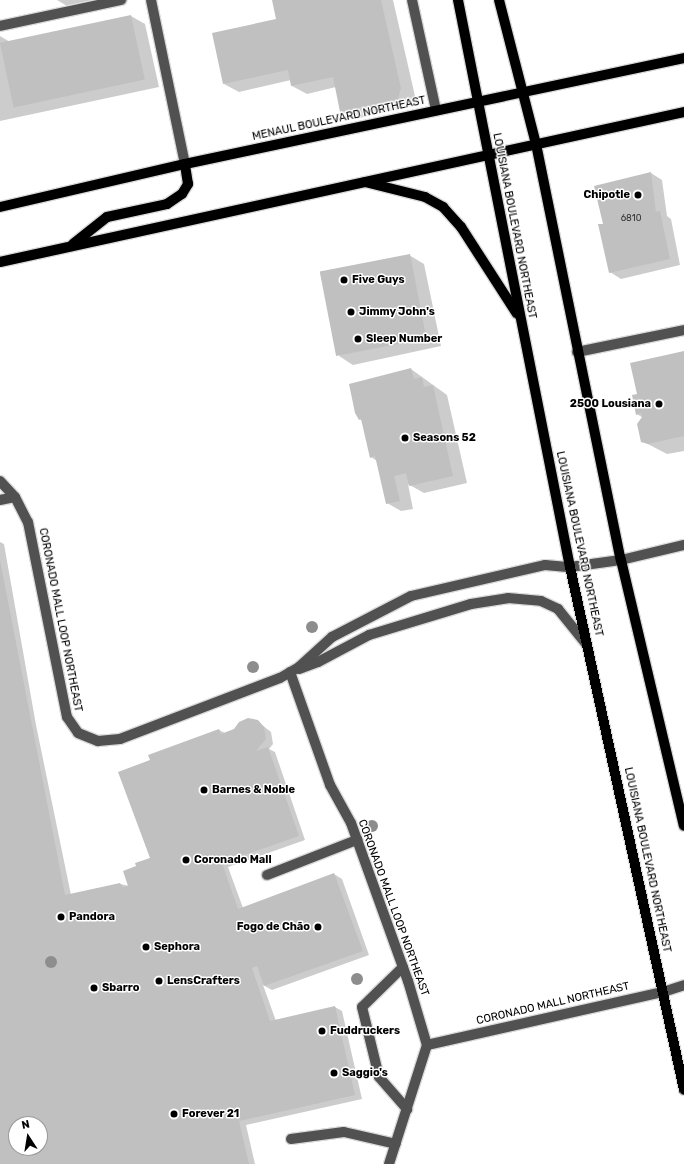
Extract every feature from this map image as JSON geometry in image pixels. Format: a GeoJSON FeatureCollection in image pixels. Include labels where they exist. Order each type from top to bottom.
{"type":"FeatureCollection","features":[{"type":"Feature","properties":{"kind":"main road","name":"LOUISIANA BOULEVARD NORTHEAST"},"geometry":{"type":"LineString","coordinates":[[458,0],[570,567],[684,1090]]}},
{"type":"Feature","properties":{"kind":"main road"},"geometry":{"type":"LineString","coordinates":[[499,0],[521,91],[536,144],[577,352],[621,560],[684,826]]}},
{"type":"Feature","properties":{"kind":"main road","name":"MENAUL BOULEVARD NORTHEAST"},"geometry":{"type":"LineString","coordinates":[[0,208],[185,164],[521,91],[684,58]]}},
{"type":"Feature","properties":{"kind":"main road"},"geometry":{"type":"LineString","coordinates":[[0,262],[488,153],[684,112]]}},
{"type":"Feature","properties":{"kind":"main road"},"geometry":{"type":"LineString","coordinates":[[72,245],[107,217],[167,204],[182,194],[188,184],[185,164]]}},
{"type":"Feature","properties":{"kind":"main road"},"geometry":{"type":"LineString","coordinates":[[364,181],[425,197],[442,207],[461,227],[483,259],[520,319]]}},
{"type":"Feature","properties":{"kind":"street"},"geometry":{"type":"LineString","coordinates":[[0,26],[121,0]]}},
{"type":"Feature","properties":{"kind":"street"},"geometry":{"type":"LineString","coordinates":[[151,0],[185,164]]}},
{"type":"Feature","properties":{"kind":"street"},"geometry":{"type":"LineString","coordinates":[[412,0],[436,110]]}},
{"type":"Feature","properties":{"kind":"street"},"geometry":{"type":"LineString","coordinates":[[577,352],[684,330]]}},
{"type":"Feature","properties":{"kind":"street"},"geometry":{"type":"LineString","coordinates":[[0,481],[15,498]]}},
{"type":"Feature","properties":{"kind":"street"},"geometry":{"type":"LineString","coordinates":[[0,500],[15,498]]}},
{"type":"Feature","properties":{"kind":"street","name":"CORONADO MALL LOOP NORTHEAST"},"geometry":{"type":"LineString","coordinates":[[15,498],[28,522],[67,717],[78,733],[98,741],[120,739],[270,683],[290,672],[330,785],[350,823],[357,840],[403,967],[427,1045]]}},
{"type":"Feature","properties":{"kind":"street"},"geometry":{"type":"LineString","coordinates":[[290,672],[332,637],[411,596],[545,565],[570,567],[621,560],[684,545]]}},
{"type":"Feature","properties":{"kind":"street"},"geometry":{"type":"LineString","coordinates":[[290,672],[318,662],[369,635],[471,604],[508,598],[540,601],[558,609],[587,645]]}},
{"type":"Feature","properties":{"kind":"street"},"geometry":{"type":"LineString","coordinates":[[267,874],[357,840]]}},
{"type":"Feature","properties":{"kind":"street"},"geometry":{"type":"LineString","coordinates":[[403,967],[362,1007],[379,1077],[407,1109]]}},
{"type":"Feature","properties":{"kind":"street","name":"CORONADO MALL NORTHEAST"},"geometry":{"type":"LineString","coordinates":[[427,1045],[663,992],[684,985]]}},
{"type":"Feature","properties":{"kind":"street"},"geometry":{"type":"LineString","coordinates":[[389,1164],[427,1045]]}},
{"type":"Feature","properties":{"kind":"street"},"geometry":{"type":"LineString","coordinates":[[292,1139],[344,1132],[396,1144]]}},
{"type":"Feature","properties":{"kind":"building"},"geometry":{"type":"Polygon","coordinates":[[[272,0],[381,0],[401,88],[398,99],[340,112],[333,77],[291,86],[288,70],[223,84],[212,33],[276,19],[272,0]]]}},
{"type":"Feature","properties":{"kind":"building"},"geometry":{"type":"Polygon","coordinates":[[[131,15],[145,80],[14,107],[0,43],[131,15]]]}},
{"type":"Feature","properties":{"kind":"building"},"geometry":{"type":"Polygon","coordinates":[[[651,172],[656,212],[660,211],[670,259],[609,273],[598,224],[603,224],[594,186],[651,172]]]}},
{"type":"Feature","properties":{"kind":"building"},"geometry":{"type":"Polygon","coordinates":[[[410,254],[426,338],[336,356],[320,272],[410,254]]]}},
{"type":"Feature","properties":{"kind":"building","name":"2500 Lousiana"},"geometry":{"type":"Polygon","coordinates":[[[684,351],[684,436],[648,444],[641,442],[637,424],[642,417],[641,413],[636,415],[632,395],[637,394],[630,363],[684,351]]]}},
{"type":"Feature","properties":{"kind":"building","name":"Seasons 52"},"geometry":{"type":"Polygon","coordinates":[[[411,368],[414,379],[422,377],[424,387],[433,385],[453,476],[409,486],[406,473],[394,476],[400,501],[386,504],[375,456],[370,458],[361,419],[359,420],[355,413],[349,384],[411,368]]]}},
{"type":"Feature","properties":{"kind":"building","name":"Coronado Mall"},"geometry":{"type":"Polygon","coordinates":[[[0,560],[65,895],[120,883],[123,887],[128,886],[123,871],[136,866],[135,863],[150,858],[118,772],[150,760],[148,755],[219,729],[221,734],[234,729],[239,722],[248,718],[258,720],[264,727],[266,739],[256,751],[268,747],[299,836],[222,863],[238,909],[334,873],[363,951],[264,986],[257,966],[252,968],[270,1021],[335,1006],[355,1095],[239,1121],[249,1164],[0,1164],[0,560]]]}},
{"type":"Feature","properties":{"kind":"place","name":"Chipotle"},"geometry":{"type":"Point","coordinates":[638,195]}},
{"type":"Feature","properties":{"kind":"place","name":"Five Guys"},"geometry":{"type":"Point","coordinates":[344,280]}},
{"type":"Feature","properties":{"kind":"place","name":"Jimmy John's"},"geometry":{"type":"Point","coordinates":[351,312]}},
{"type":"Feature","properties":{"kind":"place","name":"Sleep Number"},"geometry":{"type":"Point","coordinates":[358,339]}},
{"type":"Feature","properties":{"kind":"place","name":"2500 Lousiana"},"geometry":{"type":"Point","coordinates":[659,404]}},
{"type":"Feature","properties":{"kind":"place","name":"Seasons 52"},"geometry":{"type":"Point","coordinates":[405,438]}},
{"type":"Feature","properties":{"kind":"place","name":"Barnes & Noble"},"geometry":{"type":"Point","coordinates":[204,790]}},
{"type":"Feature","properties":{"kind":"place","name":"Coronado Mall"},"geometry":{"type":"Point","coordinates":[186,860]}},
{"type":"Feature","properties":{"kind":"place","name":"Pandora"},"geometry":{"type":"Point","coordinates":[61,917]}},
{"type":"Feature","properties":{"kind":"place","name":"Fogo de Chão"},"geometry":{"type":"Point","coordinates":[318,927]}},
{"type":"Feature","properties":{"kind":"place","name":"Sephora"},"geometry":{"type":"Point","coordinates":[146,947]}},
{"type":"Feature","properties":{"kind":"place","name":"LensCrafters"},"geometry":{"type":"Point","coordinates":[159,981]}},
{"type":"Feature","properties":{"kind":"place","name":"Sbarro"},"geometry":{"type":"Point","coordinates":[94,988]}},
{"type":"Feature","properties":{"kind":"place","name":"Fuddruckers"},"geometry":{"type":"Point","coordinates":[322,1031]}},
{"type":"Feature","properties":{"kind":"place","name":"Saggio's"},"geometry":{"type":"Point","coordinates":[334,1073]}},
{"type":"Feature","properties":{"kind":"place","name":"Forever 21"},"geometry":{"type":"Point","coordinates":[174,1114]}}]}
